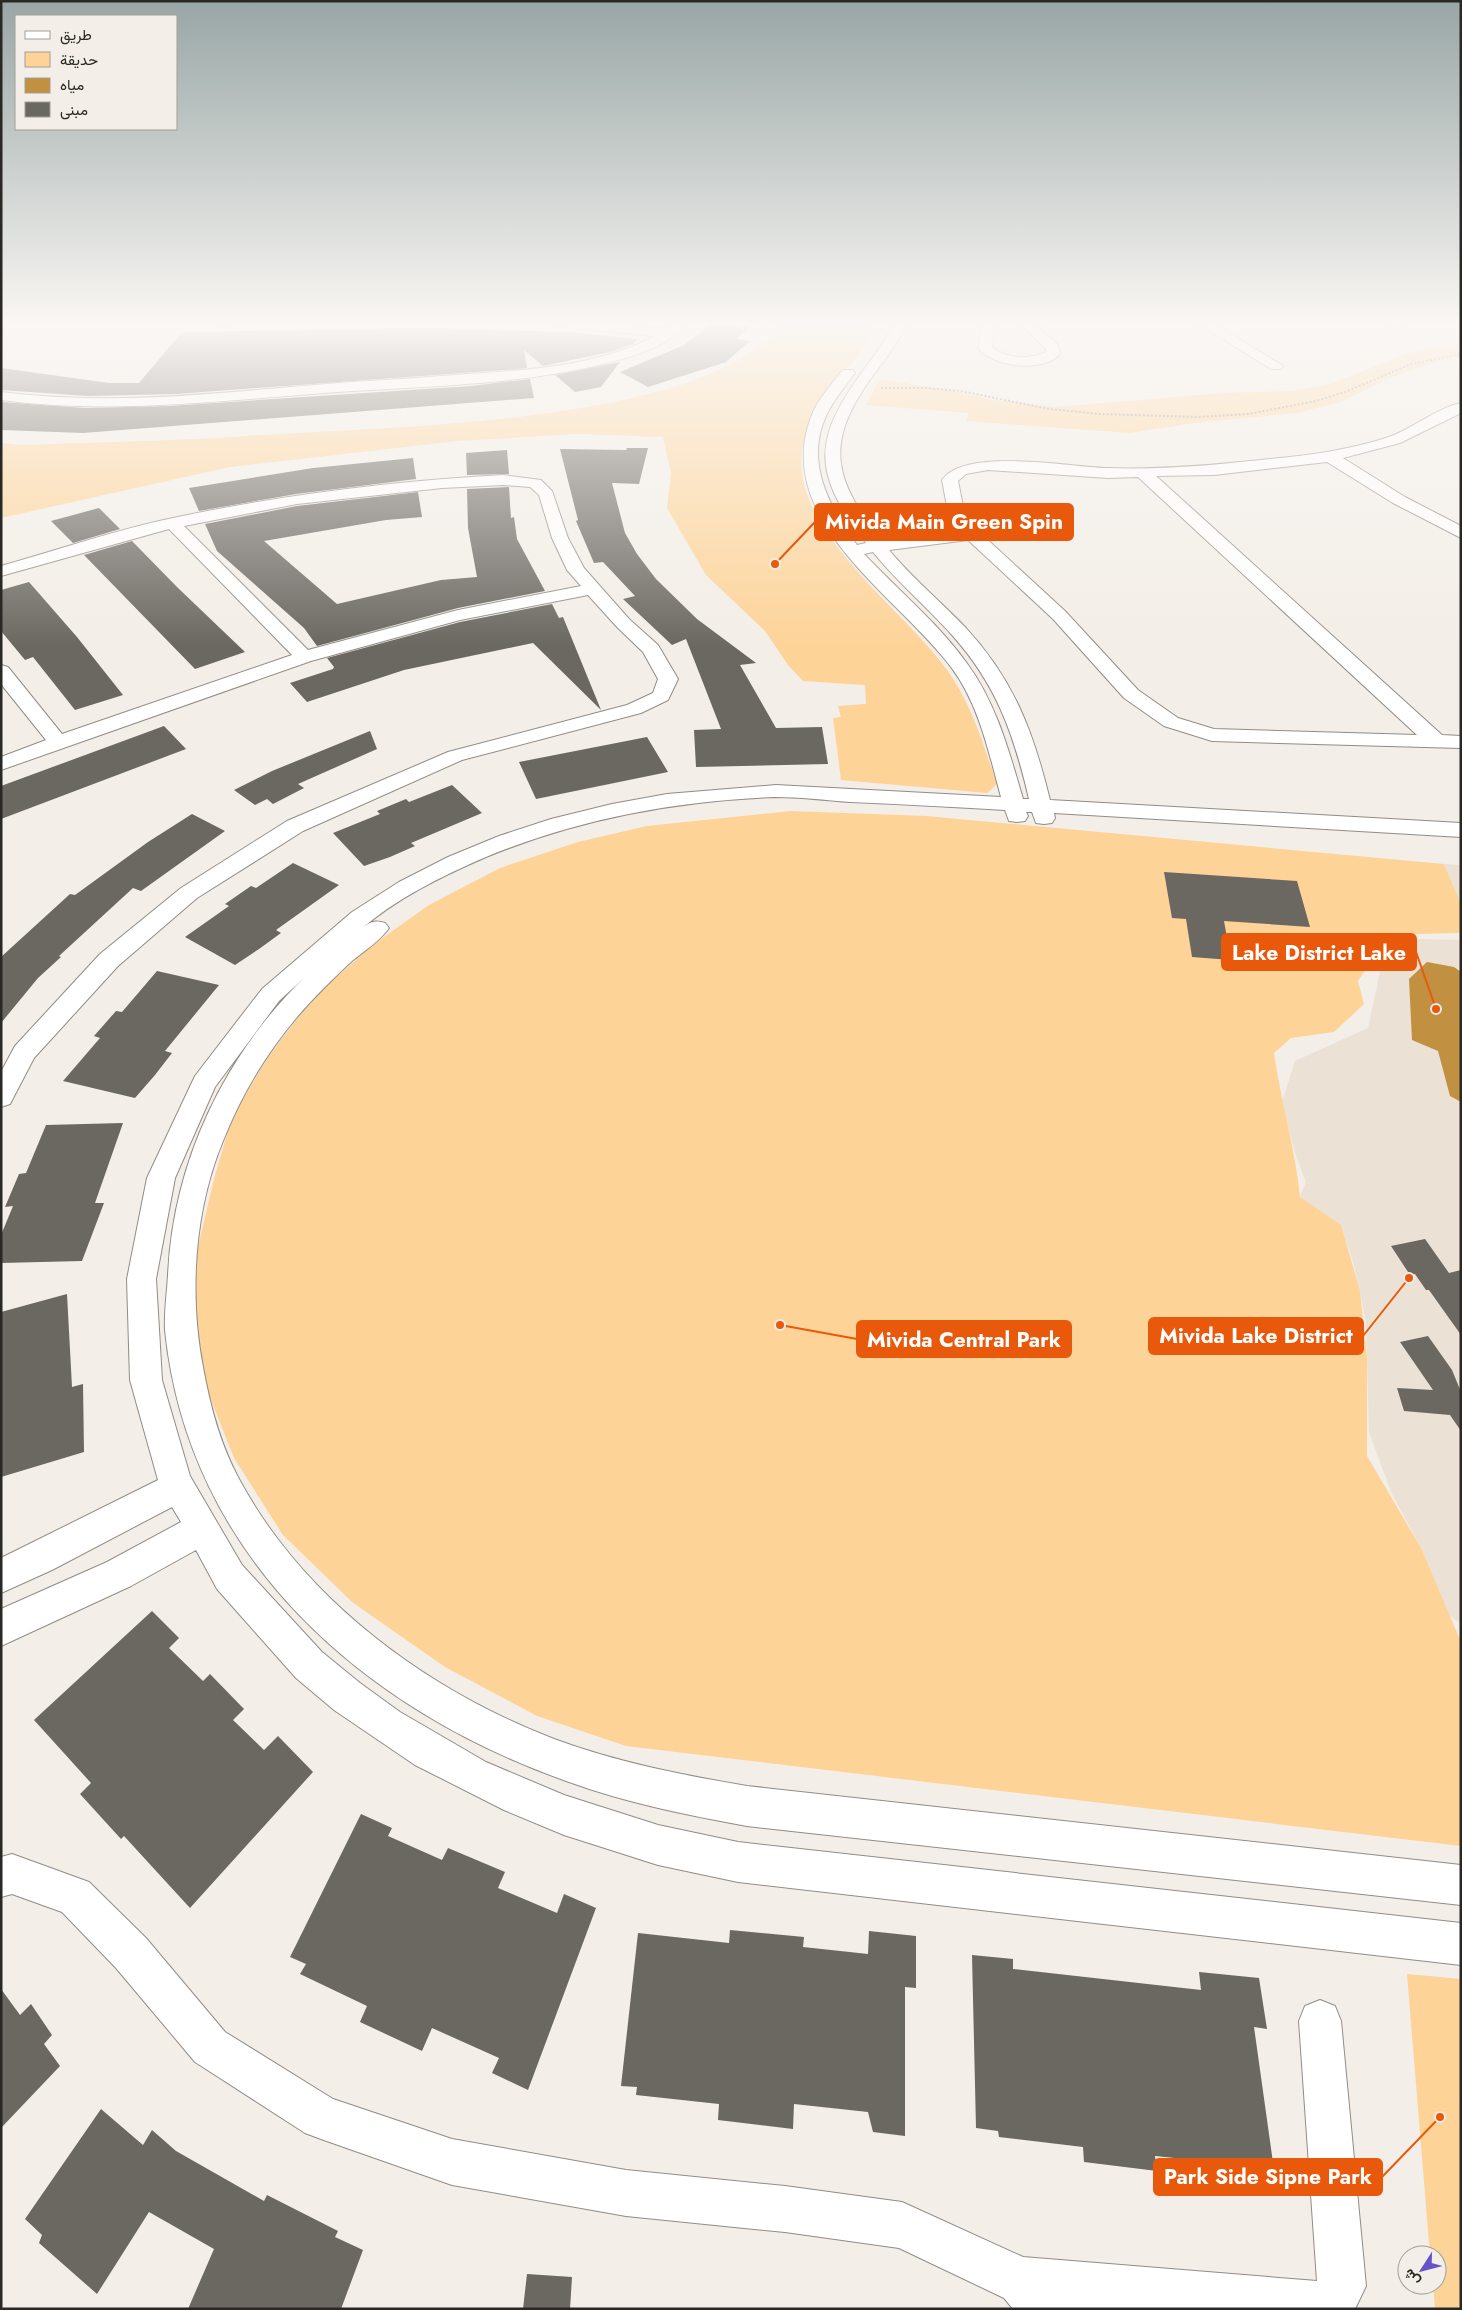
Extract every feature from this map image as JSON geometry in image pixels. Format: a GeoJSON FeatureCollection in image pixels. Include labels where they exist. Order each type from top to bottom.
{"type":"FeatureCollection","features":[{"type":"Feature","properties":{"kind":"street"},"geometry":{"type":"LineString","coordinates":[[813,431],[810,448],[812,481],[821,504],[851,550],[866,568],[927,628],[959,664],[974,689],[1029,811]]}},
{"type":"Feature","properties":{"kind":"street"},"geometry":{"type":"LineString","coordinates":[[837,431],[833,451],[841,494],[847,509],[878,547],[884,558],[966,641],[981,659],[1001,690],[1020,729],[1029,811]]}},
{"type":"Feature","properties":{"kind":"street"},"geometry":{"type":"LineString","coordinates":[[1413,431],[1395,440],[1330,457],[1214,470],[1108,473],[988,465],[961,470],[950,480],[957,518],[972,535],[1059,615],[1131,694],[1171,722],[1212,734],[1461,742]]}},
{"type":"Feature","properties":{"kind":"street"},"geometry":{"type":"LineString","coordinates":[[1330,457],[1399,500],[1461,533]]}},
{"type":"Feature","properties":{"kind":"street"},"geometry":{"type":"LineString","coordinates":[[1142,472],[1436,741]]}},
{"type":"Feature","properties":{"kind":"street"},"geometry":{"type":"LineString","coordinates":[[1,571],[172,523],[297,499],[432,484],[503,480],[535,483],[546,494],[560,538],[576,570],[623,623],[651,649],[668,679],[661,696],[634,710],[454,756],[295,826],[189,893],[109,960],[24,1054],[1,1097]]}},
{"type":"Feature","properties":{"kind":"street"},"geometry":{"type":"LineString","coordinates":[[938,520],[957,518]]}},
{"type":"Feature","properties":{"kind":"street"},"geometry":{"type":"LineString","coordinates":[[172,523],[304,657]]}},
{"type":"Feature","properties":{"kind":"street"},"geometry":{"type":"LineString","coordinates":[[840,533],[882,527]]}},
{"type":"Feature","properties":{"kind":"street"},"geometry":{"type":"LineString","coordinates":[[851,550],[972,535]]}},
{"type":"Feature","properties":{"kind":"street"},"geometry":{"type":"LineString","coordinates":[[1,764],[58,742],[304,657],[458,615],[591,589]]}},
{"type":"Feature","properties":{"kind":"street"},"geometry":{"type":"LineString","coordinates":[[1,671],[58,742]]}},
{"type":"Feature","properties":{"kind":"street"},"geometry":{"type":"LineString","coordinates":[[1461,846],[776,791],[700,795],[640,804],[547,827],[480,851],[416,882],[360,917],[334,937],[278,988],[238,1034],[217,1062],[181,1125],[155,1194],[146,1232],[141,1270],[139,1310],[141,1350],[148,1392],[159,1434],[178,1487],[200,1530],[243,1593],[274,1630],[310,1666],[353,1701],[402,1735],[454,1765],[519,1797],[588,1824],[662,1846],[747,1863],[1461,1944]]}},
{"type":"Feature","properties":{"kind":"street"},"geometry":{"type":"LineString","coordinates":[[1461,830],[797,803],[708,809],[636,820],[565,837],[484,866],[410,905],[351,948],[297,999],[258,1048],[224,1103],[196,1176],[187,1216],[181,1259],[178,1304],[181,1350],[189,1397],[214,1468],[236,1510],[266,1555],[338,1629],[381,1665],[429,1698],[481,1726],[543,1754],[608,1776],[677,1794],[747,1806],[1461,1885]]}},
{"type":"Feature","properties":{"kind":"street"},"geometry":{"type":"LineString","coordinates":[[1,1576],[178,1487]]}},
{"type":"Feature","properties":{"kind":"street"},"geometry":{"type":"LineString","coordinates":[[1,1628],[119,1574],[200,1530]]}},
{"type":"Feature","properties":{"kind":"street"},"geometry":{"type":"LineString","coordinates":[[1,1877],[12,1874],[75,1896],[131,1953],[210,2047],[321,2117],[452,2162],[626,2193],[785,2209],[902,2225],[1032,2295],[1319,2305],[1332,2300],[1342,2286],[1320,2021]]}},
{"type":"Feature","properties":{"kind":"shaded area"},"geometry":{"type":"Polygon","coordinates":[[[1444,864],[1461,865],[1461,904],[1444,864]]]}},
{"type":"Feature","properties":{"kind":"shaded area"},"geometry":{"type":"Polygon","coordinates":[[[1418,939],[1461,940],[1461,1624],[1445,1612],[1421,1548],[1392,1494],[1369,1432],[1366,1321],[1354,1265],[1341,1226],[1324,1219],[1300,1197],[1306,1182],[1295,1153],[1282,1102],[1295,1061],[1368,1028],[1381,968],[1412,955],[1418,939]]]}},
{"type":"Feature","properties":{"kind":"green space"},"geometry":{"type":"Polygon","coordinates":[[[338,431],[806,431],[803,444],[802,475],[812,506],[829,536],[852,565],[928,646],[956,683],[976,725],[997,784],[987,793],[841,780],[833,718],[841,717],[838,706],[866,704],[865,685],[803,681],[788,665],[765,631],[706,575],[667,508],[671,473],[663,437],[578,434],[458,441],[230,467],[1,518],[1,443],[31,445],[338,431]]]}},
{"type":"Feature","properties":{"kind":"green space"},"geometry":{"type":"Polygon","coordinates":[[[1100,431],[1144,431],[1130,433],[1100,431]]]}},
{"type":"Feature","properties":{"kind":"green space"},"geometry":{"type":"Polygon","coordinates":[[[791,811],[926,816],[1444,864],[1461,904],[1461,933],[1416,934],[1372,960],[1358,981],[1364,1004],[1334,1032],[1291,1038],[1274,1053],[1300,1197],[1341,1225],[1360,1291],[1367,1358],[1367,1456],[1421,1548],[1461,1642],[1461,1846],[626,1746],[537,1716],[445,1667],[352,1602],[283,1535],[234,1458],[198,1367],[194,1264],[214,1179],[232,1117],[269,1055],[315,996],[374,944],[429,905],[500,868],[578,842],[647,826],[791,811]]]}},
{"type":"Feature","properties":{"kind":"green space"},"geometry":{"type":"Polygon","coordinates":[[[1407,1974],[1461,1979],[1461,2309],[1435,2309],[1434,2295],[1447,2295],[1447,2245],[1429,2245],[1407,1974]]]}},
{"type":"Feature","properties":{"kind":"water"},"geometry":{"type":"Polygon","coordinates":[[[1427,962],[1454,967],[1461,972],[1461,1102],[1450,1096],[1438,1051],[1412,1040],[1409,979],[1427,962]]]}},
{"type":"Feature","properties":{"kind":"building"},"geometry":{"type":"Polygon","coordinates":[[[23,431],[111,431],[83,433],[23,431]]]}},
{"type":"Feature","properties":{"kind":"building"},"geometry":{"type":"Polygon","coordinates":[[[627,448],[648,448],[639,484],[612,483],[625,533],[637,554],[656,579],[697,619],[756,663],[740,665],[776,728],[822,727],[828,764],[696,767],[694,730],[721,729],[686,639],[672,645],[623,599],[635,596],[603,562],[594,563],[576,521],[578,520],[560,449],[626,450],[627,448]]]}},
{"type":"Feature","properties":{"kind":"building"},"geometry":{"type":"Polygon","coordinates":[[[507,450],[509,474],[467,475],[466,453],[507,450]]]}},
{"type":"Feature","properties":{"kind":"building"},"geometry":{"type":"Polygon","coordinates":[[[413,458],[416,479],[296,494],[199,511],[189,488],[313,468],[413,458]]]}},
{"type":"Feature","properties":{"kind":"building"},"geometry":{"type":"Polygon","coordinates":[[[509,487],[511,518],[514,517],[517,539],[545,591],[458,608],[317,646],[304,628],[217,551],[205,524],[297,506],[418,492],[422,517],[386,520],[264,541],[337,604],[441,580],[477,577],[468,528],[467,489],[509,487]]]}},
{"type":"Feature","properties":{"kind":"building"},"geometry":{"type":"Polygon","coordinates":[[[99,508],[120,529],[73,543],[51,521],[99,508]]]}},
{"type":"Feature","properties":{"kind":"building"},"geometry":{"type":"Polygon","coordinates":[[[132,541],[245,652],[195,669],[84,555],[132,541]]]}},
{"type":"Feature","properties":{"kind":"building"},"geometry":{"type":"Polygon","coordinates":[[[29,582],[77,637],[123,695],[75,710],[33,657],[25,660],[1,631],[1,590],[29,582]]]}},
{"type":"Feature","properties":{"kind":"building"},"geometry":{"type":"Polygon","coordinates":[[[552,604],[559,618],[563,617],[601,710],[533,643],[404,670],[307,702],[290,683],[333,669],[334,667],[327,658],[460,622],[552,604]]]}},
{"type":"Feature","properties":{"kind":"building"},"geometry":{"type":"Polygon","coordinates":[[[164,726],[186,749],[1,819],[1,786],[164,726]]]}},
{"type":"Feature","properties":{"kind":"building"},"geometry":{"type":"Polygon","coordinates":[[[370,731],[377,749],[298,784],[304,788],[273,804],[267,799],[255,805],[234,790],[272,771],[370,731]]]}},
{"type":"Feature","properties":{"kind":"building"},"geometry":{"type":"Polygon","coordinates":[[[647,737],[668,772],[536,799],[519,762],[647,737]]]}},
{"type":"Feature","properties":{"kind":"building"},"geometry":{"type":"Polygon","coordinates":[[[452,785],[482,813],[411,843],[415,846],[390,857],[364,866],[333,833],[380,814],[377,811],[406,799],[409,802],[452,785]]]}},
{"type":"Feature","properties":{"kind":"building"},"geometry":{"type":"Polygon","coordinates":[[[192,814],[225,831],[141,891],[133,888],[59,956],[61,957],[38,978],[1,1023],[1,957],[70,894],[75,895],[148,842],[192,814]]]}},
{"type":"Feature","properties":{"kind":"building"},"geometry":{"type":"Polygon","coordinates":[[[293,863],[339,885],[276,930],[281,933],[259,949],[235,965],[185,937],[229,906],[225,904],[251,886],[256,888],[293,863]]]}},
{"type":"Feature","properties":{"kind":"building"},"geometry":{"type":"Polygon","coordinates":[[[1164,872],[1297,881],[1310,927],[1224,921],[1231,960],[1192,957],[1186,919],[1172,918],[1164,872]]]}},
{"type":"Feature","properties":{"kind":"building"},"geometry":{"type":"Polygon","coordinates":[[[157,971],[219,985],[165,1051],[172,1053],[155,1075],[135,1098],[63,1081],[100,1038],[94,1036],[116,1011],[122,1012],[157,971]]]}},
{"type":"Feature","properties":{"kind":"building"},"geometry":{"type":"Polygon","coordinates":[[[123,1123],[95,1203],[104,1203],[82,1261],[1,1263],[1,1235],[13,1206],[5,1207],[19,1174],[26,1173],[46,1125],[123,1123]]]}},
{"type":"Feature","properties":{"kind":"building"},"geometry":{"type":"Polygon","coordinates":[[[1425,1239],[1449,1273],[1461,1270],[1461,1335],[1429,1290],[1426,1290],[1415,1274],[1410,1275],[1391,1246],[1425,1239]]]}},
{"type":"Feature","properties":{"kind":"building"},"geometry":{"type":"Polygon","coordinates":[[[67,1294],[72,1387],[83,1384],[84,1452],[1,1477],[1,1312],[67,1294]]]}},
{"type":"Feature","properties":{"kind":"building"},"geometry":{"type":"Polygon","coordinates":[[[1428,1336],[1452,1370],[1461,1392],[1461,1431],[1450,1415],[1404,1411],[1397,1388],[1433,1390],[1400,1342],[1428,1336]]]}},
{"type":"Feature","properties":{"kind":"building"},"geometry":{"type":"Polygon","coordinates":[[[152,1611],[179,1638],[169,1648],[203,1681],[210,1674],[244,1709],[233,1720],[264,1750],[278,1736],[313,1772],[190,1908],[124,1836],[121,1839],[80,1794],[91,1783],[34,1720],[152,1611]]]}},
{"type":"Feature","properties":{"kind":"building"},"geometry":{"type":"Polygon","coordinates":[[[361,1814],[392,1828],[388,1836],[442,1860],[448,1848],[505,1872],[498,1888],[557,1913],[564,1894],[596,1908],[528,2090],[492,2073],[499,2058],[432,2028],[422,2051],[360,2022],[367,2006],[300,1974],[306,1964],[290,1957],[361,1814]]]}},
{"type":"Feature","properties":{"kind":"building"},"geometry":{"type":"Polygon","coordinates":[[[730,1930],[804,1937],[803,1947],[868,1954],[869,1931],[916,1936],[916,1988],[905,1987],[905,2136],[873,2132],[868,2112],[794,2104],[793,2129],[718,2120],[719,2104],[636,2095],[637,2087],[621,2086],[638,1933],[729,1943],[730,1930]]]}},
{"type":"Feature","properties":{"kind":"building"},"geometry":{"type":"Polygon","coordinates":[[[972,1955],[1013,1959],[1013,1969],[1201,1990],[1199,1972],[1259,1978],[1267,2029],[1254,2027],[1276,2184],[1235,2179],[1233,2164],[1155,2156],[1157,2171],[1084,2162],[1083,2147],[999,2137],[998,2131],[976,2128],[972,1955]]]}},
{"type":"Feature","properties":{"kind":"building"},"geometry":{"type":"Polygon","coordinates":[[[1,1989],[20,2015],[31,2004],[52,2035],[44,2044],[60,2066],[1,2128],[1,1989]]]}},
{"type":"Feature","properties":{"kind":"building"},"geometry":{"type":"Polygon","coordinates":[[[101,2109],[143,2145],[152,2130],[176,2151],[264,2201],[267,2195],[338,2231],[335,2237],[363,2250],[341,2309],[188,2309],[214,2249],[149,2212],[97,2294],[39,2243],[42,2235],[25,2219],[101,2109]]]}},
{"type":"Feature","properties":{"kind":"building"},"geometry":{"type":"Polygon","coordinates":[[[527,2274],[572,2277],[570,2309],[523,2309],[527,2274]]]}},
{"type":"Feature","properties":{"kind":"place","name":"Mivida Main Green Spin"},"geometry":{"type":"Point","coordinates":[775,564]}},
{"type":"Feature","properties":{"kind":"place","name":"Lake District Lake"},"geometry":{"type":"Point","coordinates":[1436,1009]}},
{"type":"Feature","properties":{"kind":"place","name":"Mivida Lake District"},"geometry":{"type":"Point","coordinates":[1409,1278]}},
{"type":"Feature","properties":{"kind":"place","name":"Mivida Central Park"},"geometry":{"type":"Point","coordinates":[780,1325]}},
{"type":"Feature","properties":{"kind":"place","name":"Park Side Sipne Park"},"geometry":{"type":"Point","coordinates":[1440,2117]}}]}
